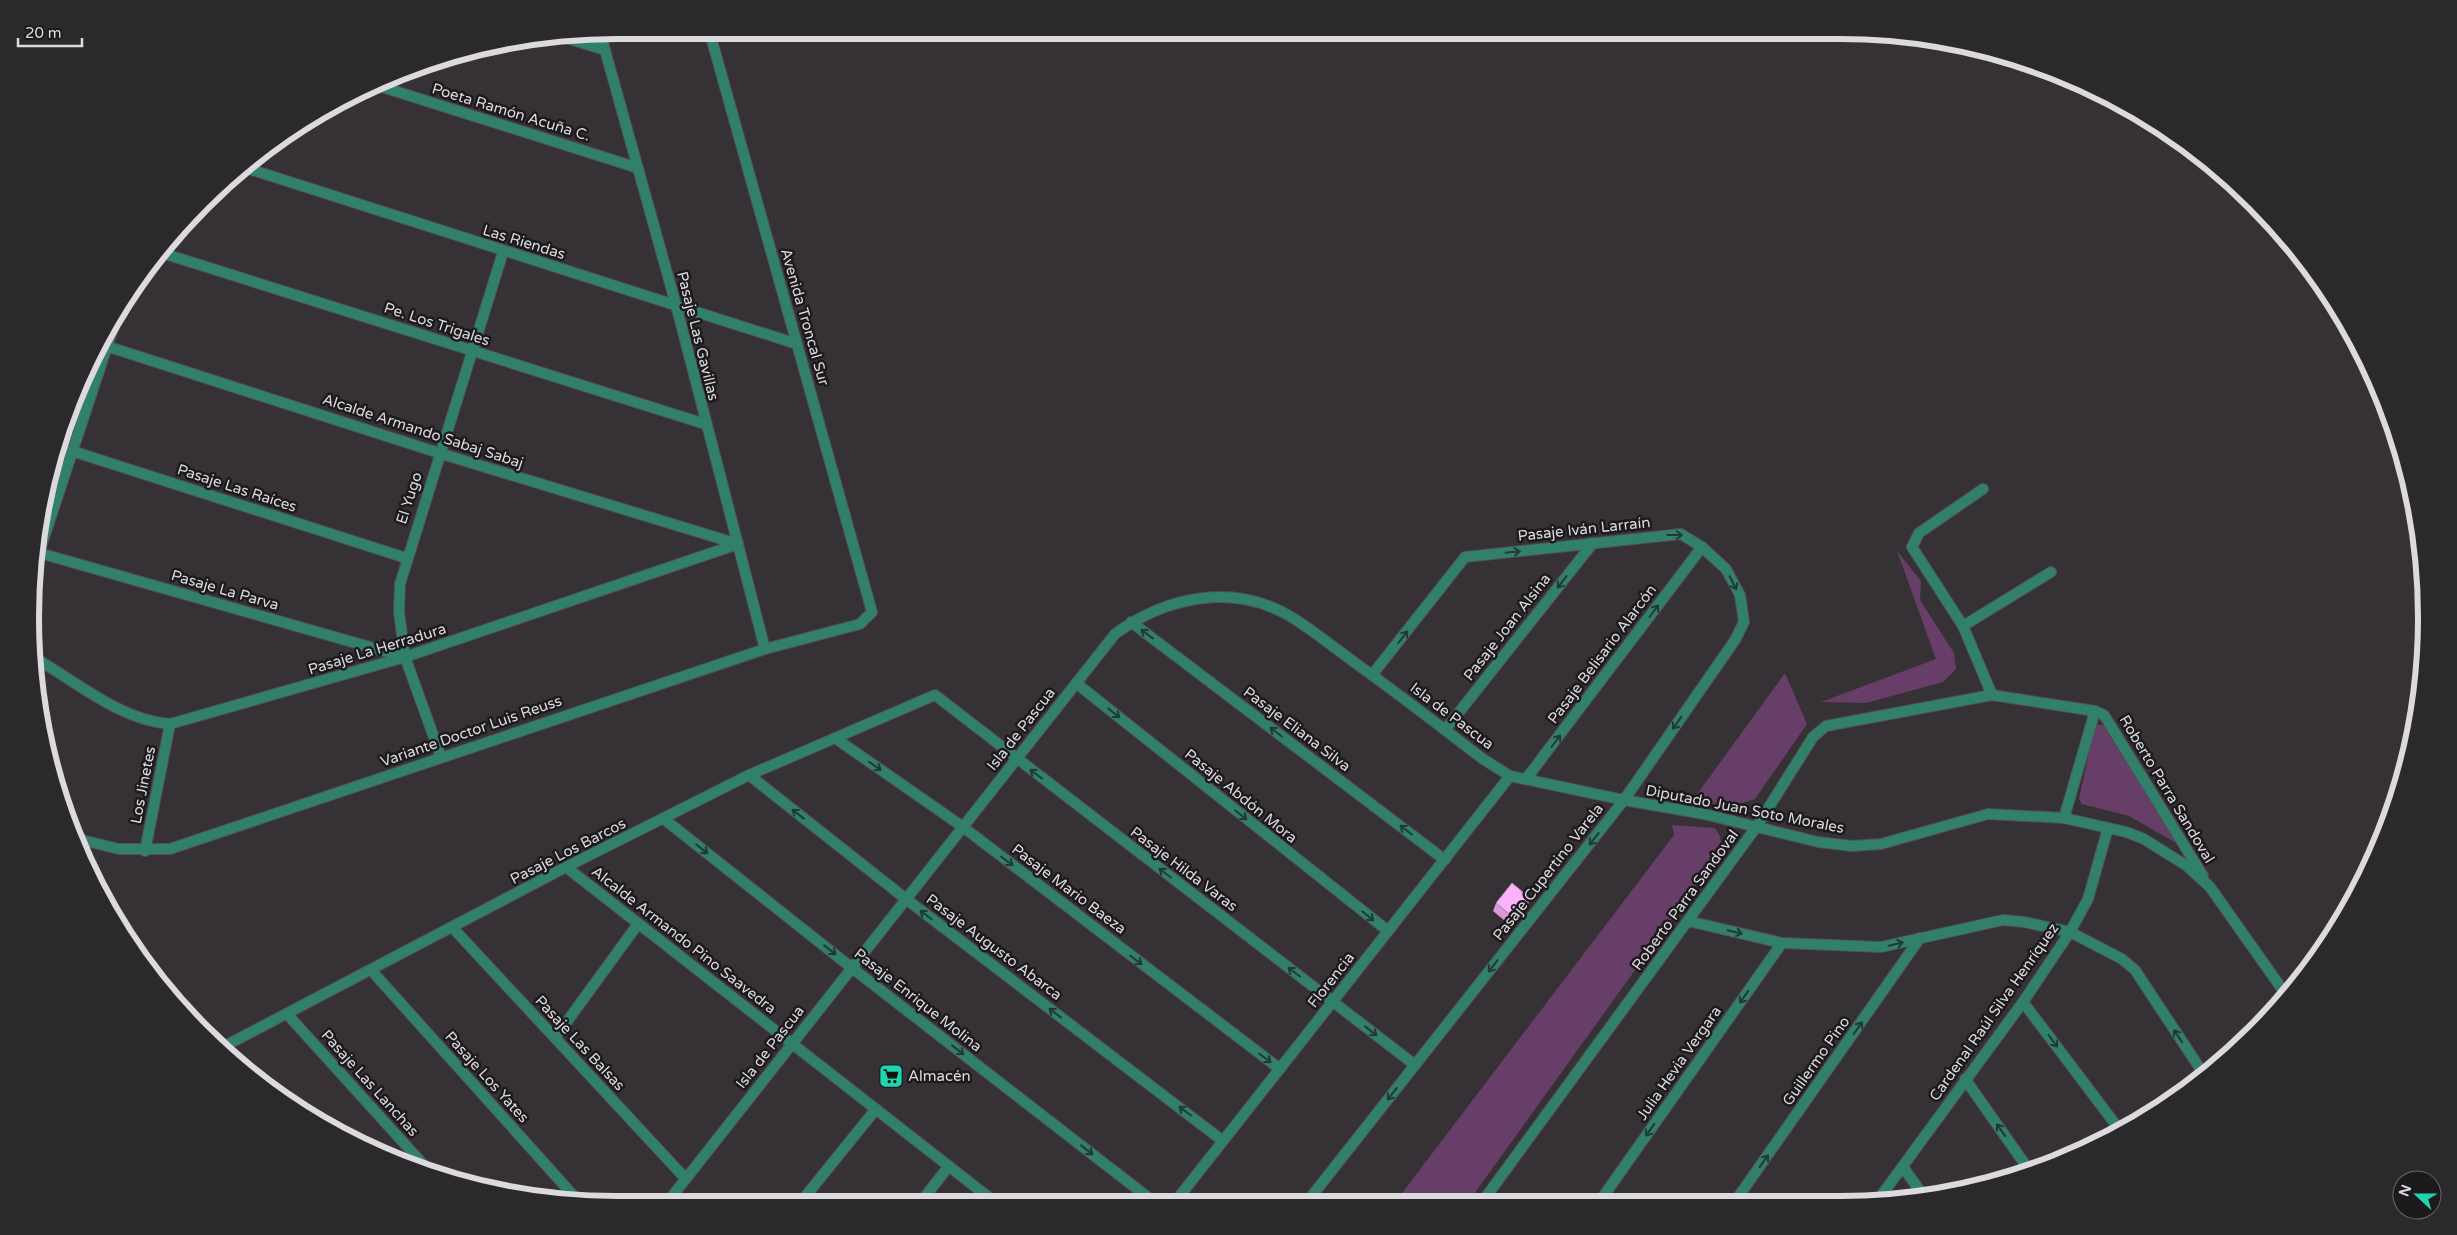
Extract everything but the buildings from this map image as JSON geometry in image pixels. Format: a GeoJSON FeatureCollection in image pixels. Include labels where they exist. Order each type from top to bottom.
{"type":"FeatureCollection","features":[{"type":"Feature","properties":{"kind":"street","name":"Pasaje Las Gavillas"},"geometry":{"type":"LineString","coordinates":[[602,39],[676,305],[705,424],[765,649]]}},
{"type":"Feature","properties":{"kind":"street","name":"Avenida Troncal Sur"},"geometry":{"type":"LineString","coordinates":[[712,39],[872,612]]}},
{"type":"Feature","properties":{"kind":"street"},"geometry":{"type":"LineString","coordinates":[[575,41],[606,50]]}},
{"type":"Feature","properties":{"kind":"street","name":"Poeta Ramón Acuña C."},"geometry":{"type":"LineString","coordinates":[[385,88],[638,168]]}},
{"type":"Feature","properties":{"kind":"street","name":"Las Riendas"},"geometry":{"type":"LineString","coordinates":[[251,170],[503,252],[797,344]]}},
{"type":"Feature","properties":{"kind":"street","name":"El Yugo"},"geometry":{"type":"LineString","coordinates":[[441,757],[406,657],[400,612],[400,584],[406,558],[503,252]]}},
{"type":"Feature","properties":{"kind":"street","name":"Pe. Los Trigales"},"geometry":{"type":"LineString","coordinates":[[167,254],[705,424]]}},
{"type":"Feature","properties":{"kind":"street","name":"Alcalde Armando Sabaj Sabaj"},"geometry":{"type":"LineString","coordinates":[[107,346],[439,453],[738,544]]}},
{"type":"Feature","properties":{"kind":"street"},"geometry":{"type":"LineString","coordinates":[[46,527],[100,358]]}},
{"type":"Feature","properties":{"kind":"street","name":"Pasaje Las Raíces"},"geometry":{"type":"LineString","coordinates":[[63,451],[72,451],[406,558]]}},
{"type":"Feature","properties":{"kind":"street"},"geometry":{"type":"LineString","coordinates":[[1983,489],[1919,533],[1912,548],[1964,626],[1992,695]]}},
{"type":"Feature","properties":{"kind":"street","name":"Pasaje Iván Larraín"},"geometry":{"type":"LineString","coordinates":[[1372,675],[1465,557],[1681,534],[1702,546]]}},
{"type":"Feature","properties":{"kind":"street","name":"Pasaje Joan Alsina"},"geometry":{"type":"LineString","coordinates":[[1445,730],[1593,543]]}},
{"type":"Feature","properties":{"kind":"street","name":"Pasaje La Herradura"},"geometry":{"type":"LineString","coordinates":[[41,662],[141,720],[170,724],[406,657],[738,544]]}},
{"type":"Feature","properties":{"kind":"street","name":"Pasaje Belisario Alarcón"},"geometry":{"type":"LineString","coordinates":[[1526,780],[1702,546]]}},
{"type":"Feature","properties":{"kind":"street","name":"Pasaje Cupertino Varela"},"geometry":{"type":"LineString","coordinates":[[1312,1196],[1624,800],[1735,640],[1744,622],[1740,595],[1726,569],[1702,546]]}},
{"type":"Feature","properties":{"kind":"street","name":"Pasaje La Parva"},"geometry":{"type":"LineString","coordinates":[[42,557],[406,657]]}},
{"type":"Feature","properties":{"kind":"street"},"geometry":{"type":"LineString","coordinates":[[1964,626],[2051,572]]}},
{"type":"Feature","properties":{"kind":"street","name":"Isla de Pascua"},"geometry":{"type":"LineString","coordinates":[[672,1196],[1115,634],[1131,622],[1174,603],[1198,598],[1225,596],[1252,601],[1292,617],[1510,776]]}},
{"type":"Feature","properties":{"kind":"street","name":"Variante Doctor Luis Reuss"},"geometry":{"type":"LineString","coordinates":[[84,840],[120,849],[145,851],[170,849],[765,649],[860,624],[872,612]]}},
{"type":"Feature","properties":{"kind":"street","name":"Pasaje Eliana Silva"},"geometry":{"type":"LineString","coordinates":[[1131,622],[1444,860]]}},
{"type":"Feature","properties":{"kind":"street","name":"Pasaje Abdón Mora"},"geometry":{"type":"LineString","coordinates":[[1076,683],[1388,932]]}},
{"type":"Feature","properties":{"kind":"street","name":"Pasaje Hilda Varas"},"geometry":{"type":"LineString","coordinates":[[935,695],[1415,1065]]}},
{"type":"Feature","properties":{"kind":"street","name":"Pasaje Los Barcos"},"geometry":{"type":"LineString","coordinates":[[227,1045],[566,867],[748,775],[935,695]]}},
{"type":"Feature","properties":{"kind":"street","name":"Roberto Parra Sandoval"},"geometry":{"type":"LineString","coordinates":[[1487,1196],[1757,826],[1813,738],[1826,726],[1992,695],[2096,711],[2104,715],[2210,887]]}},
{"type":"Feature","properties":{"kind":"street","name":"Roberto Parra Sandoval"},"geometry":{"type":"LineString","coordinates":[[2064,818],[2096,711]]}},
{"type":"Feature","properties":{"kind":"street","name":"Los Jinetes"},"geometry":{"type":"LineString","coordinates":[[145,851],[170,724]]}},
{"type":"Feature","properties":{"kind":"street","name":"Pasaje Mario Baeza"},"geometry":{"type":"LineString","coordinates":[[835,738],[962,827],[1280,1069]]}},
{"type":"Feature","properties":{"kind":"street","name":"Pasaje Augusto Abarca"},"geometry":{"type":"LineString","coordinates":[[748,775],[906,899],[1224,1141]]}},
{"type":"Feature","properties":{"kind":"street","name":"Diputado Juan Soto Morales"},"geometry":{"type":"LineString","coordinates":[[1510,776],[1757,826],[1818,842],[1852,846],[1881,844],[1988,814],[2064,818],[2108,828],[2144,839],[2187,866],[2210,887],[2283,990]]}},
{"type":"Feature","properties":{"kind":"street","name":"Florencia"},"geometry":{"type":"LineString","coordinates":[[1181,1196],[1510,776]]}},
{"type":"Feature","properties":{"kind":"street","name":"Pasaje Enrique Molina"},"geometry":{"type":"LineString","coordinates":[[664,819],[852,968],[1146,1196]]}},
{"type":"Feature","properties":{"kind":"street","name":"Cardenal Raúl Silva Henríquez"},"geometry":{"type":"LineString","coordinates":[[1882,1194],[2023,1002],[2070,932],[2088,900],[2108,828]]}},
{"type":"Feature","properties":{"kind":"street","name":"Alcalde Armando Pino Saavedra"},"geometry":{"type":"LineString","coordinates":[[566,867],[987,1196]]}},
{"type":"Feature","properties":{"kind":"street"},"geometry":{"type":"LineString","coordinates":[[1688,921],[1782,943],[1881,947],[2003,920],[2024,922],[2070,932],[2122,959],[2135,970],[2201,1070]]}},
{"type":"Feature","properties":{"kind":"street"},"geometry":{"type":"LineString","coordinates":[[555,1038],[638,924]]}},
{"type":"Feature","properties":{"kind":"street","name":"Pasaje Las Balsas"},"geometry":{"type":"LineString","coordinates":[[452,927],[685,1178]]}},
{"type":"Feature","properties":{"kind":"street","name":"Guillermo Pino"},"geometry":{"type":"LineString","coordinates":[[1739,1196],[1920,938]]}},
{"type":"Feature","properties":{"kind":"street","name":"Julia Hevia Vergara"},"geometry":{"type":"LineString","coordinates":[[1604,1196],[1782,943]]}},
{"type":"Feature","properties":{"kind":"street","name":"Pasaje Los Yates"},"geometry":{"type":"LineString","coordinates":[[371,970],[572,1194]]}},
{"type":"Feature","properties":{"kind":"street"},"geometry":{"type":"LineString","coordinates":[[2023,1002],[2116,1126]]}},
{"type":"Feature","properties":{"kind":"street","name":"Pasaje Las Lanchas"},"geometry":{"type":"LineString","coordinates":[[287,1014],[421,1162]]}},
{"type":"Feature","properties":{"kind":"street"},"geometry":{"type":"LineString","coordinates":[[1965,1079],[2025,1166]]}},
{"type":"Feature","properties":{"kind":"street"},"geometry":{"type":"LineString","coordinates":[[806,1196],[876,1109]]}},
{"type":"Feature","properties":{"kind":"street"},"geometry":{"type":"LineString","coordinates":[[925,1196],[949,1166]]}},
{"type":"Feature","properties":{"kind":"street"},"geometry":{"type":"LineString","coordinates":[[1902,1166],[1919,1190]]}},
{"type":"Feature","properties":{"kind":"shaded area"},"geometry":{"type":"Polygon","coordinates":[[[1897,551],[1921,581],[1920,600],[1954,653],[1956,669],[1943,682],[1866,703],[1821,702],[1936,659],[1897,551]]]}},
{"type":"Feature","properties":{"kind":"shaded area"},"geometry":{"type":"Polygon","coordinates":[[[1785,673],[1807,724],[1755,799],[1740,804],[1690,804],[1785,673]]]}},
{"type":"Feature","properties":{"kind":"shaded area"},"geometry":{"type":"Polygon","coordinates":[[[2095,724],[2106,726],[2178,844],[2129,816],[2082,804],[2079,799],[2095,724]]]}},
{"type":"Feature","properties":{"kind":"shaded area"},"geometry":{"type":"Polygon","coordinates":[[[1672,825],[1715,828],[1720,836],[1722,849],[1473,1196],[1400,1196],[1674,835],[1672,825]]]}},
{"type":"Feature","properties":{"kind":"place","name":"Almacén"},"geometry":{"type":"Point","coordinates":[891,1076]}}]}
